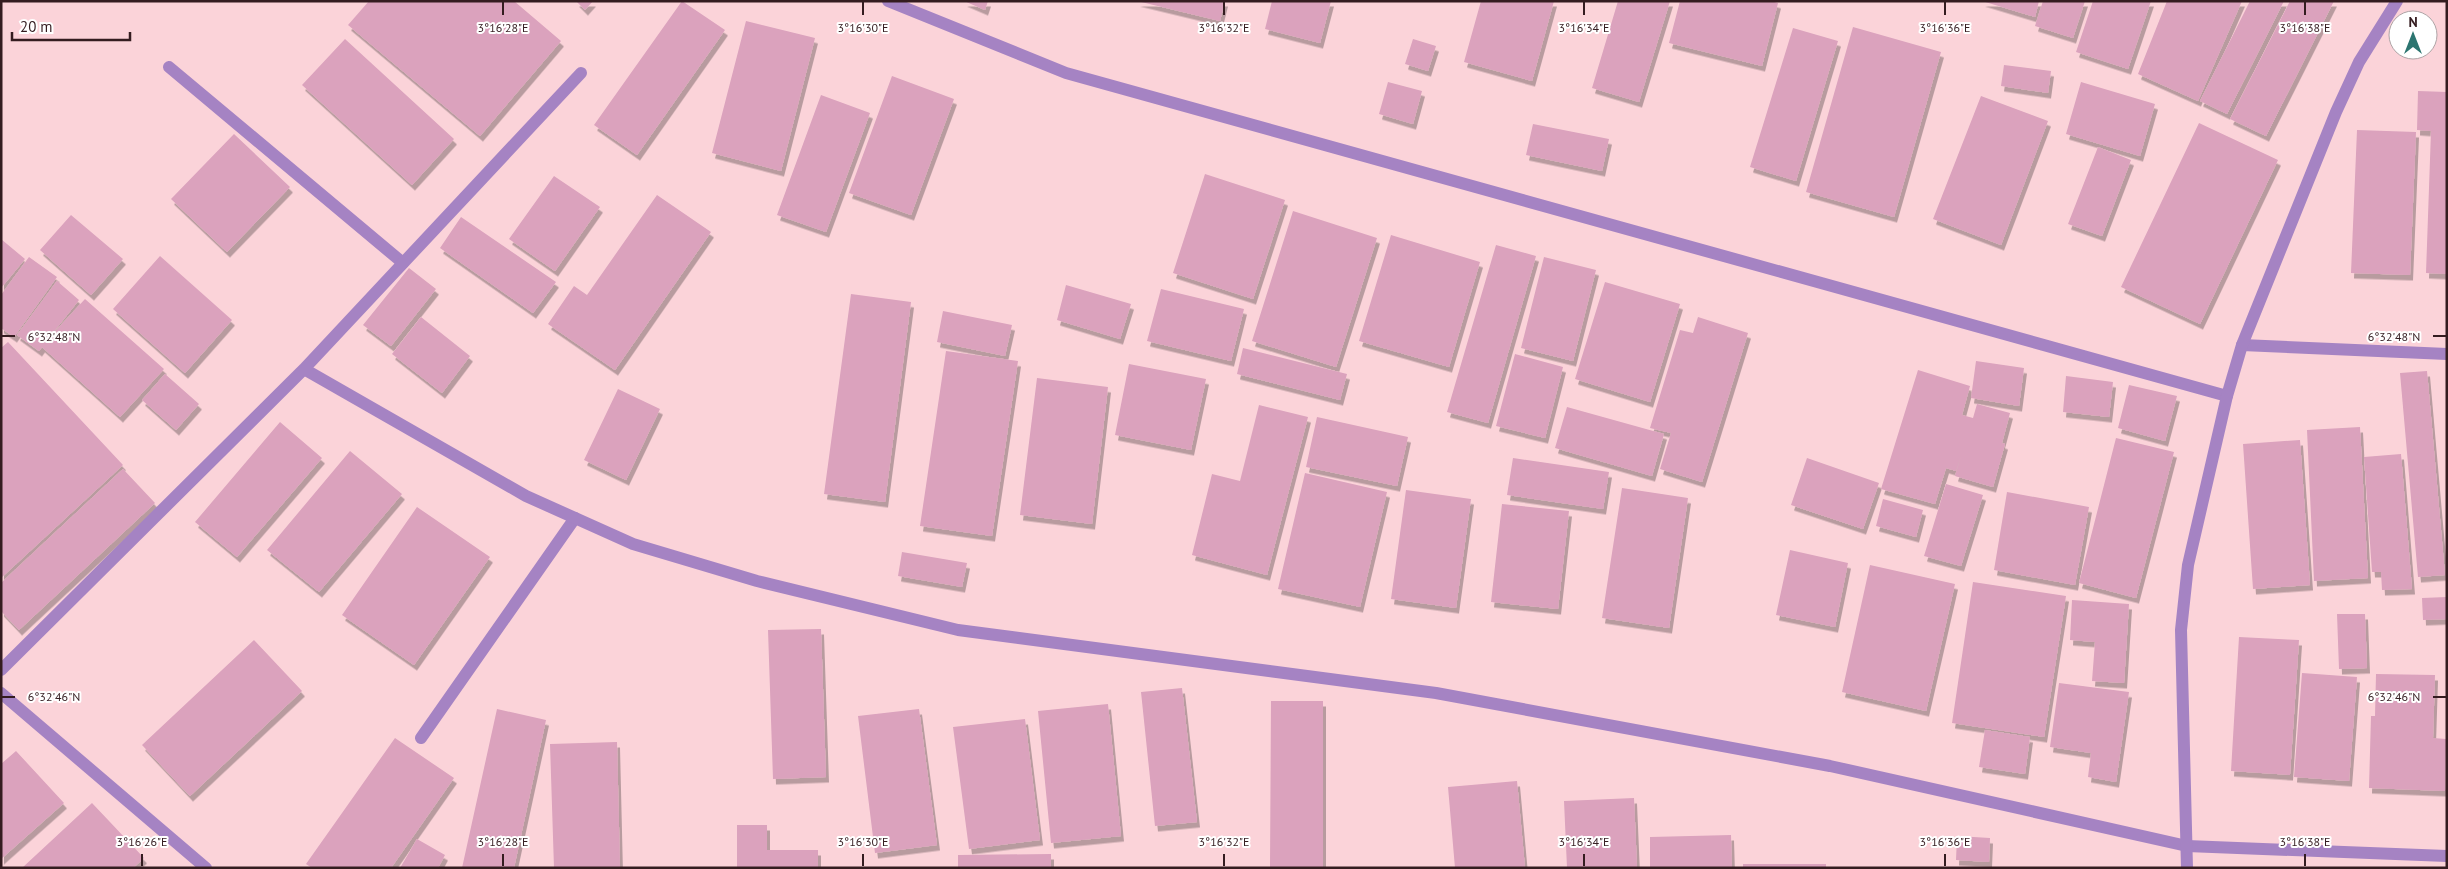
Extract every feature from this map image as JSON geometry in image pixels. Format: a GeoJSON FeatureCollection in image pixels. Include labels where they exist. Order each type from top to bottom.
{"type":"FeatureCollection","features":[{"type":"Feature","properties":{"kind":"street"},"geometry":{"type":"LineString","coordinates":[[888,1],[1066,73],[2227,396]]}},
{"type":"Feature","properties":{"kind":"street"},"geometry":{"type":"LineString","coordinates":[[2187,868],[2181,630],[2188,565],[2227,396],[2242,345],[2336,112],[2359,62],[2397,1]]}},
{"type":"Feature","properties":{"kind":"street"},"geometry":{"type":"LineString","coordinates":[[169,67],[403,263]]}},
{"type":"Feature","properties":{"kind":"street"},"geometry":{"type":"LineString","coordinates":[[1,670],[304,368],[582,73]]}},
{"type":"Feature","properties":{"kind":"street"},"geometry":{"type":"LineString","coordinates":[[2242,345],[2447,354]]}},
{"type":"Feature","properties":{"kind":"street"},"geometry":{"type":"LineString","coordinates":[[304,368],[526,496],[633,544],[757,581],[958,630],[1436,693],[1830,766],[2186,846],[2447,856]]}},
{"type":"Feature","properties":{"kind":"street"},"geometry":{"type":"LineString","coordinates":[[421,738],[575,518]]}},
{"type":"Feature","properties":{"kind":"street"},"geometry":{"type":"LineString","coordinates":[[1,693],[206,868]]}},
{"type":"Feature","properties":{"kind":"building"},"geometry":{"type":"Polygon","coordinates":[[[369,1],[514,1],[561,41],[480,136],[348,25],[369,1]]]}},
{"type":"Feature","properties":{"kind":"building"},"geometry":{"type":"Polygon","coordinates":[[[576,1],[593,1],[585,10],[576,1]]]}},
{"type":"Feature","properties":{"kind":"building"},"geometry":{"type":"Polygon","coordinates":[[[682,1],[725,30],[637,155],[594,125],[682,1]]]}},
{"type":"Feature","properties":{"kind":"building"},"geometry":{"type":"Polygon","coordinates":[[[964,1],[988,1],[985,10],[964,1]]]}},
{"type":"Feature","properties":{"kind":"building"},"geometry":{"type":"Polygon","coordinates":[[[1137,1],[1225,1],[1220,21],[1137,1]]]}},
{"type":"Feature","properties":{"kind":"building"},"geometry":{"type":"Polygon","coordinates":[[[1272,1],[1331,1],[1320,43],[1265,29],[1272,1]]]}},
{"type":"Feature","properties":{"kind":"building"},"geometry":{"type":"Polygon","coordinates":[[[1481,1],[1554,1],[1532,81],[1464,62],[1481,1]]]}},
{"type":"Feature","properties":{"kind":"building"},"geometry":{"type":"Polygon","coordinates":[[[1618,1],[1670,1],[1639,102],[1592,88],[1618,1]]]}},
{"type":"Feature","properties":{"kind":"building"},"geometry":{"type":"Polygon","coordinates":[[[1680,1],[1771,1],[1778,3],[1762,66],[1669,43],[1680,1]]]}},
{"type":"Feature","properties":{"kind":"building"},"geometry":{"type":"Polygon","coordinates":[[[1982,1],[2039,1],[2035,17],[1982,1]]]}},
{"type":"Feature","properties":{"kind":"building"},"geometry":{"type":"Polygon","coordinates":[[[2043,1],[2085,1],[2073,38],[2035,26],[2043,1]]]}},
{"type":"Feature","properties":{"kind":"building"},"geometry":{"type":"Polygon","coordinates":[[[2093,1],[2151,1],[2128,69],[2076,52],[2093,1]]]}},
{"type":"Feature","properties":{"kind":"building"},"geometry":{"type":"Polygon","coordinates":[[[2167,1],[2242,1],[2198,101],[2138,74],[2167,1]]]}},
{"type":"Feature","properties":{"kind":"building"},"geometry":{"type":"Polygon","coordinates":[[[2250,1],[2284,1],[2227,114],[2200,101],[2250,1]]]}},
{"type":"Feature","properties":{"kind":"building"},"geometry":{"type":"Polygon","coordinates":[[[2290,1],[2334,1],[2266,136],[2230,119],[2290,1]]]}},
{"type":"Feature","properties":{"kind":"building"},"geometry":{"type":"Polygon","coordinates":[[[746,21],[815,38],[781,171],[712,153],[746,21]]]}},
{"type":"Feature","properties":{"kind":"building"},"geometry":{"type":"Polygon","coordinates":[[[1853,27],[1941,52],[1894,217],[1806,192],[1853,27]]]}},
{"type":"Feature","properties":{"kind":"building"},"geometry":{"type":"Polygon","coordinates":[[[1793,28],[1838,41],[1796,181],[1750,167],[1793,28]]]}},
{"type":"Feature","properties":{"kind":"building"},"geometry":{"type":"Polygon","coordinates":[[[345,39],[454,139],[412,185],[302,85],[345,39]]]}},
{"type":"Feature","properties":{"kind":"building"},"geometry":{"type":"Polygon","coordinates":[[[1413,39],[1436,46],[1428,71],[1405,64],[1413,39]]]}},
{"type":"Feature","properties":{"kind":"building"},"geometry":{"type":"Polygon","coordinates":[[[2004,65],[2051,71],[2048,93],[2001,86],[2004,65]]]}},
{"type":"Feature","properties":{"kind":"building"},"geometry":{"type":"Polygon","coordinates":[[[892,76],[954,99],[911,215],[849,193],[892,76]]]}},
{"type":"Feature","properties":{"kind":"building"},"geometry":{"type":"Polygon","coordinates":[[[1388,82],[1422,91],[1413,124],[1379,114],[1388,82]]]}},
{"type":"Feature","properties":{"kind":"building"},"geometry":{"type":"Polygon","coordinates":[[[2081,82],[2155,104],[2140,156],[2066,134],[2081,82]]]}},
{"type":"Feature","properties":{"kind":"building"},"geometry":{"type":"Polygon","coordinates":[[[2418,91],[2447,92],[2447,274],[2426,273],[2431,131],[2417,130],[2418,91]]]}},
{"type":"Feature","properties":{"kind":"building"},"geometry":{"type":"Polygon","coordinates":[[[821,95],[870,113],[826,232],[777,215],[821,95]]]}},
{"type":"Feature","properties":{"kind":"building"},"geometry":{"type":"Polygon","coordinates":[[[1981,96],[2048,121],[2001,245],[1933,219],[1981,96]]]}},
{"type":"Feature","properties":{"kind":"building"},"geometry":{"type":"Polygon","coordinates":[[[2199,123],[2278,160],[2200,324],[2121,287],[2199,123]]]}},
{"type":"Feature","properties":{"kind":"building"},"geometry":{"type":"Polygon","coordinates":[[[1533,124],[1609,139],[1602,171],[1526,155],[1533,124]]]}},
{"type":"Feature","properties":{"kind":"building"},"geometry":{"type":"Polygon","coordinates":[[[2357,130],[2416,132],[2410,275],[2351,273],[2357,130]]]}},
{"type":"Feature","properties":{"kind":"building"},"geometry":{"type":"Polygon","coordinates":[[[234,134],[290,187],[227,252],[171,199],[234,134]]]}},
{"type":"Feature","properties":{"kind":"building"},"geometry":{"type":"Polygon","coordinates":[[[2098,147],[2131,160],[2102,236],[2068,224],[2098,147]]]}},
{"type":"Feature","properties":{"kind":"building"},"geometry":{"type":"Polygon","coordinates":[[[1205,174],[1285,200],[1253,299],[1173,273],[1205,174]]]}},
{"type":"Feature","properties":{"kind":"building"},"geometry":{"type":"Polygon","coordinates":[[[554,176],[600,207],[555,271],[509,239],[554,176]]]}},
{"type":"Feature","properties":{"kind":"building"},"geometry":{"type":"Polygon","coordinates":[[[657,195],[711,232],[615,370],[548,324],[574,286],[587,295],[657,195]]]}},
{"type":"Feature","properties":{"kind":"building"},"geometry":{"type":"Polygon","coordinates":[[[1293,211],[1377,238],[1336,367],[1252,341],[1293,211]]]}},
{"type":"Feature","properties":{"kind":"building"},"geometry":{"type":"Polygon","coordinates":[[[71,215],[123,259],[91,295],[40,250],[71,215]]]}},
{"type":"Feature","properties":{"kind":"building"},"geometry":{"type":"Polygon","coordinates":[[[461,217],[556,282],[533,313],[440,248],[461,217]]]}},
{"type":"Feature","properties":{"kind":"building"},"geometry":{"type":"Polygon","coordinates":[[[1391,235],[1480,262],[1449,367],[1359,341],[1391,235]]]}},
{"type":"Feature","properties":{"kind":"building"},"geometry":{"type":"Polygon","coordinates":[[[1,239],[25,259],[1,288],[1,239]]]}},
{"type":"Feature","properties":{"kind":"building"},"geometry":{"type":"Polygon","coordinates":[[[1496,245],[1536,256],[1488,423],[1447,412],[1496,245]]]}},
{"type":"Feature","properties":{"kind":"building"},"geometry":{"type":"Polygon","coordinates":[[[160,256],[232,320],[185,373],[113,309],[160,256]]]}},
{"type":"Feature","properties":{"kind":"building"},"geometry":{"type":"Polygon","coordinates":[[[29,257],[57,277],[14,337],[1,328],[1,295],[29,257]]]}},
{"type":"Feature","properties":{"kind":"building"},"geometry":{"type":"Polygon","coordinates":[[[1544,257],[1596,270],[1573,361],[1521,348],[1544,257]]]}},
{"type":"Feature","properties":{"kind":"building"},"geometry":{"type":"Polygon","coordinates":[[[409,268],[436,289],[391,346],[363,325],[409,268]]]}},
{"type":"Feature","properties":{"kind":"building"},"geometry":{"type":"Polygon","coordinates":[[[57,281],[79,300],[48,339],[85,299],[164,369],[120,417],[42,347],[39,351],[17,335],[57,281]]]}},
{"type":"Feature","properties":{"kind":"building"},"geometry":{"type":"Polygon","coordinates":[[[1605,282],[1680,304],[1650,402],[1575,379],[1605,282]]]}},
{"type":"Feature","properties":{"kind":"building"},"geometry":{"type":"Polygon","coordinates":[[[1066,285],[1131,304],[1120,339],[1057,320],[1066,285]]]}},
{"type":"Feature","properties":{"kind":"building"},"geometry":{"type":"Polygon","coordinates":[[[1161,289],[1244,309],[1231,361],[1147,341],[1161,289]]]}},
{"type":"Feature","properties":{"kind":"building"},"geometry":{"type":"Polygon","coordinates":[[[851,294],[911,302],[885,502],[824,494],[851,294]]]}},
{"type":"Feature","properties":{"kind":"building"},"geometry":{"type":"Polygon","coordinates":[[[943,311],[1012,325],[1005,356],[937,342],[943,311]]]}},
{"type":"Feature","properties":{"kind":"building"},"geometry":{"type":"Polygon","coordinates":[[[421,317],[470,356],[442,393],[392,354],[421,317]]]}},
{"type":"Feature","properties":{"kind":"building"},"geometry":{"type":"Polygon","coordinates":[[[1698,317],[1748,333],[1702,482],[1660,469],[1671,433],[1650,428],[1680,330],[1693,333],[1698,317]]]}},
{"type":"Feature","properties":{"kind":"building"},"geometry":{"type":"Polygon","coordinates":[[[8,342],[123,465],[1,578],[1,348],[8,342]]]}},
{"type":"Feature","properties":{"kind":"building"},"geometry":{"type":"Polygon","coordinates":[[[1243,348],[1347,374],[1340,400],[1237,374],[1243,348]]]}},
{"type":"Feature","properties":{"kind":"building"},"geometry":{"type":"Polygon","coordinates":[[[946,351],[1018,361],[992,536],[920,526],[946,351]]]}},
{"type":"Feature","properties":{"kind":"building"},"geometry":{"type":"Polygon","coordinates":[[[1515,354],[1563,367],[1545,438],[1496,426],[1515,354]]]}},
{"type":"Feature","properties":{"kind":"building"},"geometry":{"type":"Polygon","coordinates":[[[1976,361],[2024,368],[2019,406],[1971,398],[1976,361]]]}},
{"type":"Feature","properties":{"kind":"building"},"geometry":{"type":"Polygon","coordinates":[[[1129,364],[1206,379],[1191,450],[1115,435],[1129,364]]]}},
{"type":"Feature","properties":{"kind":"building"},"geometry":{"type":"Polygon","coordinates":[[[1918,370],[1970,386],[1962,415],[1973,418],[1977,404],[2010,413],[2002,443],[2005,444],[1993,487],[1955,476],[1961,456],[1956,471],[1946,468],[1935,504],[1881,489],[1918,370]]]}},
{"type":"Feature","properties":{"kind":"building"},"geometry":{"type":"Polygon","coordinates":[[[2427,371],[2445,575],[2418,577],[2400,373],[2427,371]]]}},
{"type":"Feature","properties":{"kind":"building"},"geometry":{"type":"Polygon","coordinates":[[[165,374],[199,404],[176,430],[142,400],[165,374]]]}},
{"type":"Feature","properties":{"kind":"building"},"geometry":{"type":"Polygon","coordinates":[[[2066,376],[2113,382],[2109,417],[2063,412],[2066,376]]]}},
{"type":"Feature","properties":{"kind":"building"},"geometry":{"type":"Polygon","coordinates":[[[1037,378],[1108,387],[1092,524],[1020,515],[1037,378]]]}},
{"type":"Feature","properties":{"kind":"building"},"geometry":{"type":"Polygon","coordinates":[[[2129,385],[2177,396],[2165,441],[2118,428],[2129,385]]]}},
{"type":"Feature","properties":{"kind":"building"},"geometry":{"type":"Polygon","coordinates":[[[618,389],[660,409],[626,480],[584,460],[618,389]]]}},
{"type":"Feature","properties":{"kind":"building"},"geometry":{"type":"Polygon","coordinates":[[[1259,405],[1308,417],[1267,575],[1192,555],[1212,474],[1240,481],[1259,405]]]}},
{"type":"Feature","properties":{"kind":"building"},"geometry":{"type":"Polygon","coordinates":[[[1567,407],[1664,434],[1652,476],[1555,448],[1567,407]]]}},
{"type":"Feature","properties":{"kind":"building"},"geometry":{"type":"Polygon","coordinates":[[[1317,417],[1408,437],[1397,486],[1306,467],[1317,417]]]}},
{"type":"Feature","properties":{"kind":"building"},"geometry":{"type":"Polygon","coordinates":[[[280,422],[322,458],[237,557],[195,522],[280,422]]]}},
{"type":"Feature","properties":{"kind":"building"},"geometry":{"type":"Polygon","coordinates":[[[2360,427],[2368,578],[2314,581],[2307,430],[2360,427]]]}},
{"type":"Feature","properties":{"kind":"building"},"geometry":{"type":"Polygon","coordinates":[[[2116,438],[2174,452],[2136,598],[2079,583],[2116,438]]]}},
{"type":"Feature","properties":{"kind":"building"},"geometry":{"type":"Polygon","coordinates":[[[2300,440],[2310,585],[2253,589],[2243,444],[2300,440]]]}},
{"type":"Feature","properties":{"kind":"building"},"geometry":{"type":"Polygon","coordinates":[[[350,451],[402,494],[319,592],[267,550],[350,451]]]}},
{"type":"Feature","properties":{"kind":"building"},"geometry":{"type":"Polygon","coordinates":[[[2401,454],[2412,589],[2382,590],[2381,572],[2372,572],[2364,457],[2401,454]]]}},
{"type":"Feature","properties":{"kind":"building"},"geometry":{"type":"Polygon","coordinates":[[[1513,458],[1609,472],[1603,509],[1507,495],[1513,458]]]}},
{"type":"Feature","properties":{"kind":"building"},"geometry":{"type":"Polygon","coordinates":[[[1807,458],[1879,483],[1863,529],[1791,505],[1807,458]]]}},
{"type":"Feature","properties":{"kind":"building"},"geometry":{"type":"Polygon","coordinates":[[[123,469],[155,503],[19,630],[1,611],[1,583],[123,469]]]}},
{"type":"Feature","properties":{"kind":"building"},"geometry":{"type":"Polygon","coordinates":[[[1305,473],[1387,492],[1360,607],[1278,589],[1305,473]]]}},
{"type":"Feature","properties":{"kind":"building"},"geometry":{"type":"Polygon","coordinates":[[[1946,484],[1983,495],[1961,566],[1924,556],[1946,484]]]}},
{"type":"Feature","properties":{"kind":"building"},"geometry":{"type":"Polygon","coordinates":[[[1622,488],[1688,498],[1669,628],[1602,618],[1622,488]]]}},
{"type":"Feature","properties":{"kind":"building"},"geometry":{"type":"Polygon","coordinates":[[[1406,490],[1471,499],[1456,608],[1391,599],[1406,490]]]}},
{"type":"Feature","properties":{"kind":"building"},"geometry":{"type":"Polygon","coordinates":[[[2007,492],[2089,507],[2075,585],[1994,570],[2007,492]]]}},
{"type":"Feature","properties":{"kind":"building"},"geometry":{"type":"Polygon","coordinates":[[[1883,499],[1923,510],[1916,537],[1876,526],[1883,499]]]}},
{"type":"Feature","properties":{"kind":"building"},"geometry":{"type":"Polygon","coordinates":[[[1502,504],[1569,511],[1558,609],[1491,602],[1502,504]]]}},
{"type":"Feature","properties":{"kind":"building"},"geometry":{"type":"Polygon","coordinates":[[[417,507],[490,557],[414,665],[342,615],[417,507]]]}},
{"type":"Feature","properties":{"kind":"building"},"geometry":{"type":"Polygon","coordinates":[[[1790,550],[1848,563],[1835,627],[1776,615],[1790,550]]]}},
{"type":"Feature","properties":{"kind":"building"},"geometry":{"type":"Polygon","coordinates":[[[902,552],[967,563],[962,587],[898,576],[902,552]]]}},
{"type":"Feature","properties":{"kind":"building"},"geometry":{"type":"Polygon","coordinates":[[[1870,565],[1955,584],[1926,711],[1842,692],[1870,565]]]}},
{"type":"Feature","properties":{"kind":"building"},"geometry":{"type":"Polygon","coordinates":[[[1973,582],[2066,596],[2044,737],[1952,723],[1973,582]]]}},
{"type":"Feature","properties":{"kind":"building"},"geometry":{"type":"Polygon","coordinates":[[[2447,597],[2447,619],[2423,620],[2422,598],[2447,597]]]}},
{"type":"Feature","properties":{"kind":"building"},"geometry":{"type":"Polygon","coordinates":[[[2072,600],[2129,604],[2124,683],[2092,681],[2095,642],[2070,640],[2072,600]]]}},
{"type":"Feature","properties":{"kind":"building"},"geometry":{"type":"Polygon","coordinates":[[[2337,614],[2365,614],[2367,668],[2339,669],[2337,614]]]}},
{"type":"Feature","properties":{"kind":"building"},"geometry":{"type":"Polygon","coordinates":[[[821,629],[826,777],[773,779],[768,630],[821,629]]]}},
{"type":"Feature","properties":{"kind":"building"},"geometry":{"type":"Polygon","coordinates":[[[2239,637],[2299,640],[2290,775],[2231,771],[2239,637]]]}},
{"type":"Feature","properties":{"kind":"building"},"geometry":{"type":"Polygon","coordinates":[[[254,640],[302,691],[190,796],[142,745],[254,640]]]}},
{"type":"Feature","properties":{"kind":"building"},"geometry":{"type":"Polygon","coordinates":[[[2302,673],[2357,677],[2349,781],[2294,777],[2302,673]]]}},
{"type":"Feature","properties":{"kind":"building"},"geometry":{"type":"Polygon","coordinates":[[[2376,674],[2435,675],[2433,738],[2446,739],[2445,791],[2369,788],[2371,716],[2375,716],[2376,674]]]}},
{"type":"Feature","properties":{"kind":"building"},"geometry":{"type":"Polygon","coordinates":[[[2059,683],[2129,692],[2116,782],[2088,777],[2091,753],[2050,747],[2059,683]]]}},
{"type":"Feature","properties":{"kind":"building"},"geometry":{"type":"Polygon","coordinates":[[[1182,688],[1197,822],[1155,826],[1141,692],[1182,688]]]}},
{"type":"Feature","properties":{"kind":"building"},"geometry":{"type":"Polygon","coordinates":[[[1271,701],[1323,701],[1323,868],[1270,868],[1271,701]]]}},
{"type":"Feature","properties":{"kind":"building"},"geometry":{"type":"Polygon","coordinates":[[[1108,704],[1121,836],[1051,843],[1038,711],[1108,704]]]}},
{"type":"Feature","properties":{"kind":"building"},"geometry":{"type":"Polygon","coordinates":[[[497,709],[546,720],[514,868],[462,868],[497,709]]]}},
{"type":"Feature","properties":{"kind":"building"},"geometry":{"type":"Polygon","coordinates":[[[919,709],[937,845],[875,853],[858,716],[919,709]]]}},
{"type":"Feature","properties":{"kind":"building"},"geometry":{"type":"Polygon","coordinates":[[[1025,719],[1040,840],[969,849],[953,727],[1025,719]]]}},
{"type":"Feature","properties":{"kind":"building"},"geometry":{"type":"Polygon","coordinates":[[[1985,730],[2030,737],[2025,774],[1979,767],[1985,730]]]}},
{"type":"Feature","properties":{"kind":"building"},"geometry":{"type":"Polygon","coordinates":[[[395,738],[454,778],[391,868],[312,868],[306,864],[395,738]]]}},
{"type":"Feature","properties":{"kind":"building"},"geometry":{"type":"Polygon","coordinates":[[[617,742],[620,868],[554,868],[550,744],[617,742]]]}},
{"type":"Feature","properties":{"kind":"building"},"geometry":{"type":"Polygon","coordinates":[[[16,751],[64,803],[1,859],[1,764],[16,751]]]}},
{"type":"Feature","properties":{"kind":"building"},"geometry":{"type":"Polygon","coordinates":[[[1517,781],[1525,868],[1455,868],[1448,787],[1517,781]]]}},
{"type":"Feature","properties":{"kind":"building"},"geometry":{"type":"Polygon","coordinates":[[[1634,798],[1637,868],[1567,868],[1564,801],[1634,798]]]}},
{"type":"Feature","properties":{"kind":"building"},"geometry":{"type":"Polygon","coordinates":[[[92,803],[144,858],[133,868],[22,868],[92,803]]]}},
{"type":"Feature","properties":{"kind":"building"},"geometry":{"type":"Polygon","coordinates":[[[737,825],[767,825],[767,850],[818,850],[818,868],[737,868],[737,825]]]}},
{"type":"Feature","properties":{"kind":"building"},"geometry":{"type":"Polygon","coordinates":[[[1731,835],[1732,868],[1650,868],[1650,837],[1731,835]]]}},
{"type":"Feature","properties":{"kind":"building"},"geometry":{"type":"Polygon","coordinates":[[[1957,836],[1990,838],[1989,862],[1956,860],[1957,836]]]}},
{"type":"Feature","properties":{"kind":"building"},"geometry":{"type":"Polygon","coordinates":[[[417,839],[445,855],[438,868],[400,868],[417,839]]]}},
{"type":"Feature","properties":{"kind":"building"},"geometry":{"type":"Polygon","coordinates":[[[1051,854],[1051,868],[958,868],[958,855],[1051,854]]]}},
{"type":"Feature","properties":{"kind":"building"},"geometry":{"type":"Polygon","coordinates":[[[1743,864],[1826,864],[1826,868],[1743,868],[1743,864]]]}}]}
